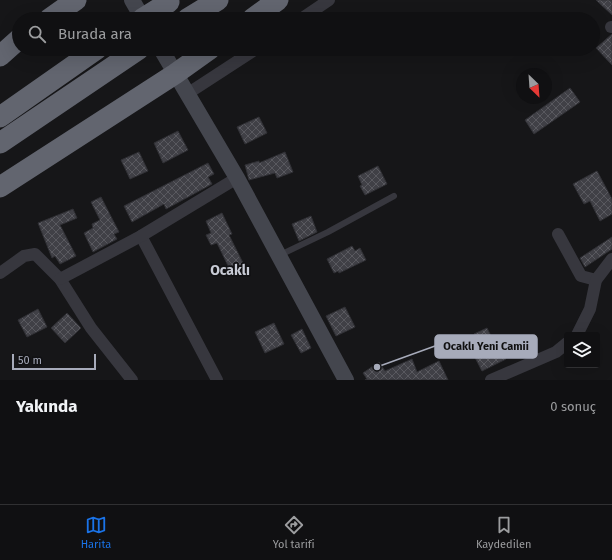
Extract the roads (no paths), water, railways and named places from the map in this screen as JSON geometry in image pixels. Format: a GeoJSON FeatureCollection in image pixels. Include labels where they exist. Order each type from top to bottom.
{"type":"FeatureCollection","features":[{"type":"Feature","properties":{"kind":"highway"},"geometry":{"type":"LineString","coordinates":[[59,12],[76,0]]}},
{"type":"Feature","properties":{"kind":"highway"},"geometry":{"type":"LineString","coordinates":[[198,12],[218,0]]}},
{"type":"Feature","properties":{"kind":"highway"},"geometry":{"type":"LineString","coordinates":[[262,12],[278,0]]}},
{"type":"Feature","properties":{"kind":"highway"},"geometry":{"type":"LineString","coordinates":[[153,12],[171,1]]}},
{"type":"Feature","properties":{"kind":"highway"},"geometry":{"type":"LineString","coordinates":[[0,56],[12,45]]}},
{"type":"Feature","properties":{"kind":"highway"},"geometry":{"type":"LineString","coordinates":[[0,117],[87,56]]}},
{"type":"Feature","properties":{"kind":"highway"},"geometry":{"type":"LineString","coordinates":[[0,143],[128,56]]}},
{"type":"Feature","properties":{"kind":"highway"},"geometry":{"type":"LineString","coordinates":[[0,187],[175,74],[200,56]]}},
{"type":"Feature","properties":{"kind":"main road"},"geometry":{"type":"LineString","coordinates":[[132,0],[138,12]]}},
{"type":"Feature","properties":{"kind":"main road"},"geometry":{"type":"LineString","coordinates":[[165,56],[237,178],[346,380]]}},
{"type":"Feature","properties":{"kind":"street"},"geometry":{"type":"LineString","coordinates":[[311,12],[329,0]]}},
{"type":"Feature","properties":{"kind":"street"},"geometry":{"type":"LineString","coordinates":[[188,94],[245,56]]}},
{"type":"Feature","properties":{"kind":"street"},"geometry":{"type":"LineString","coordinates":[[60,279],[140,236],[237,178]]}},
{"type":"Feature","properties":{"kind":"street"},"geometry":{"type":"LineString","coordinates":[[558,234],[581,276],[596,280]]}},
{"type":"Feature","properties":{"kind":"street"},"geometry":{"type":"LineString","coordinates":[[140,236],[217,380]]}},
{"type":"Feature","properties":{"kind":"street"},"geometry":{"type":"LineString","coordinates":[[0,273],[24,256],[35,254],[60,279],[91,328],[132,380]]}},
{"type":"Feature","properties":{"kind":"street"},"geometry":{"type":"LineString","coordinates":[[578,332],[590,309],[596,280],[612,258]]}},
{"type":"Feature","properties":{"kind":"street"},"geometry":{"type":"LineString","coordinates":[[491,380],[556,352],[564,345]]}},
{"type":"Feature","properties":{"kind":"lane"},"geometry":{"type":"LineString","coordinates":[[280,256],[394,196]]}},
{"type":"Feature","properties":{"kind":"place","name":"Ocaklı Yeni Camii"},"geometry":{"type":"Point","coordinates":[377,367]}},
{"type":"Feature","properties":{"kind":"district","name":"Ocaklı"},"geometry":{"type":"Point","coordinates":[230,270]}}]}
